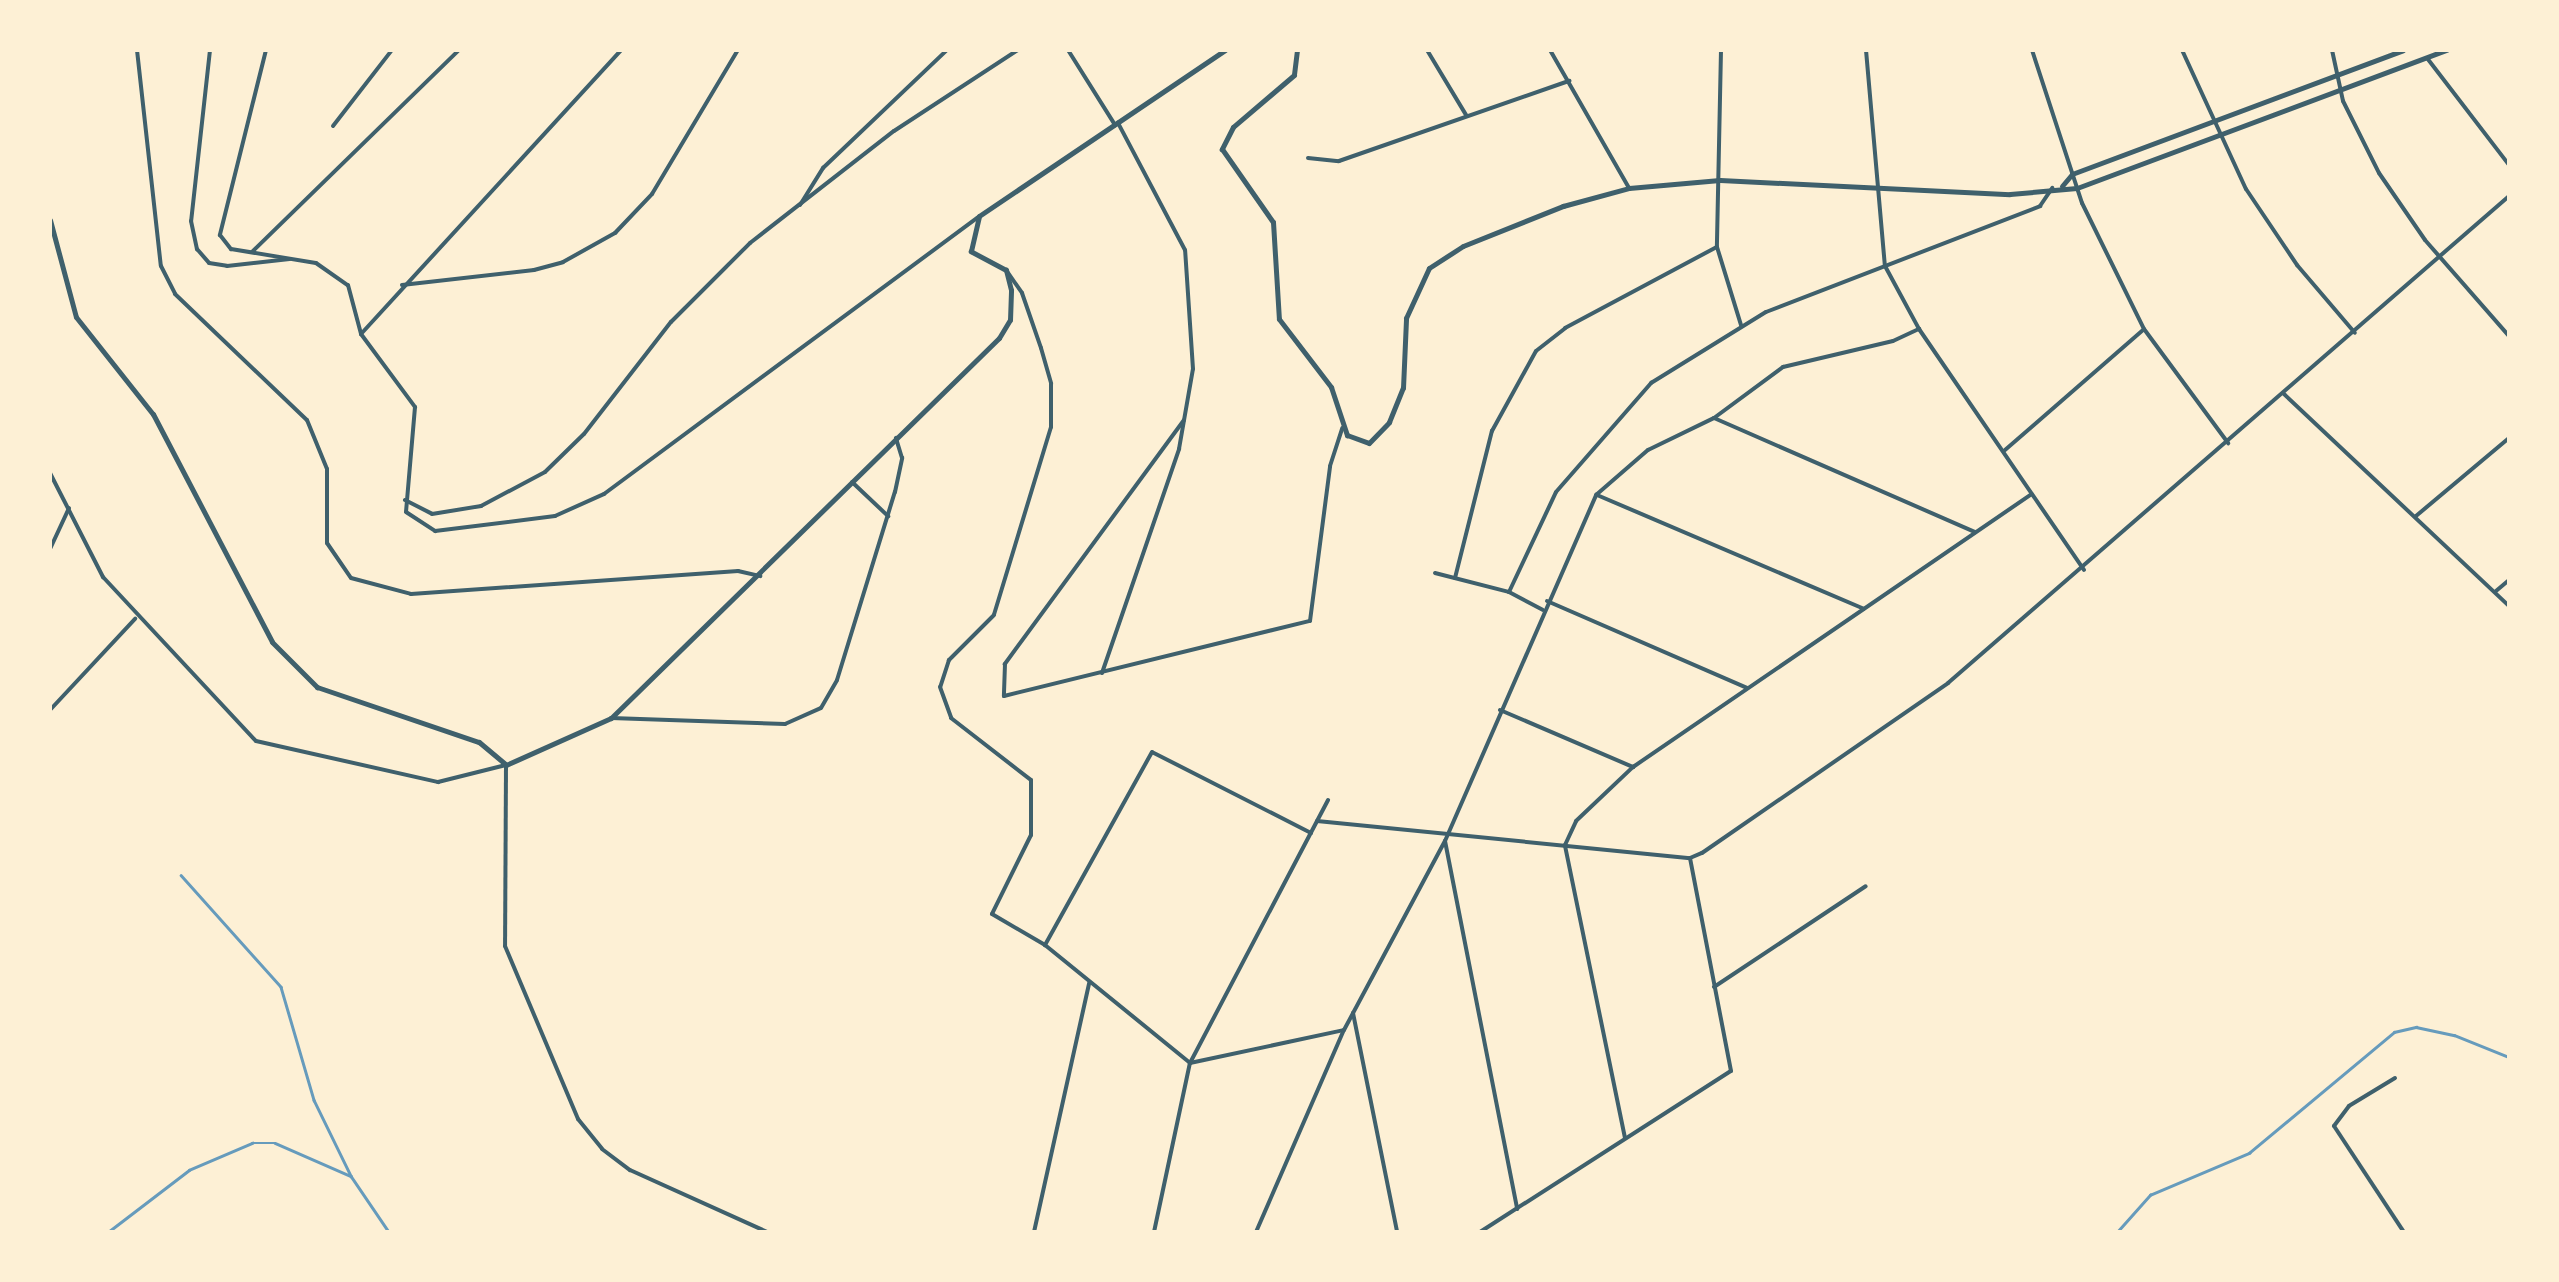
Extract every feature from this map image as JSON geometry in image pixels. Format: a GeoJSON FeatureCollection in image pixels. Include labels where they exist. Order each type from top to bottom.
{"type":"FeatureCollection","features":[{"type":"Feature","properties":{"kind":"street"},"geometry":{"type":"LineString","coordinates":[[137,50],[161,266],[175,294],[307,420],[327,469],[327,543],[351,578],[411,594],[738,571],[760,576]]}},
{"type":"Feature","properties":{"kind":"street"},"geometry":{"type":"LineString","coordinates":[[210,50],[192,220],[196,249],[208,262],[227,266],[268,266],[295,258]]}},
{"type":"Feature","properties":{"kind":"street"},"geometry":{"type":"LineString","coordinates":[[266,50],[220,228],[232,249],[295,258],[336,272],[348,286],[361,334],[416,408],[405,500],[410,520],[446,532],[555,516],[604,494],[979,216],[1225,50]]}},
{"type":"Feature","properties":{"kind":"street"},"geometry":{"type":"LineString","coordinates":[[334,126],[392,50]]}},
{"type":"Feature","properties":{"kind":"street"},"geometry":{"type":"LineString","coordinates":[[252,252],[459,50]]}},
{"type":"Feature","properties":{"kind":"street"},"geometry":{"type":"LineString","coordinates":[[361,334],[621,50]]}},
{"type":"Feature","properties":{"kind":"street"},"geometry":{"type":"LineString","coordinates":[[402,285],[534,270],[605,240],[652,194],[738,50]]}},
{"type":"Feature","properties":{"kind":"street"},"geometry":{"type":"LineString","coordinates":[[800,207],[823,168],[946,50]]}},
{"type":"Feature","properties":{"kind":"street"},"geometry":{"type":"LineString","coordinates":[[405,500],[428,513],[481,506],[546,472],[683,310],[750,244],[894,132],[1018,50]]}},
{"type":"Feature","properties":{"kind":"street"},"geometry":{"type":"LineString","coordinates":[[1068,50],[1116,124],[1186,250],[1193,337],[1184,420],[1102,673]]}},
{"type":"Feature","properties":{"kind":"street"},"geometry":{"type":"LineString","coordinates":[[1208,50],[1213,58]]}},
{"type":"Feature","properties":{"kind":"street"},"geometry":{"type":"LineString","coordinates":[[1184,420],[1005,664],[1004,696],[1310,621],[1330,466],[1342,428],[1331,387],[1280,319],[1272,222],[1222,149],[1233,126],[1294,75],[1297,50]]}},
{"type":"Feature","properties":{"kind":"street"},"geometry":{"type":"LineString","coordinates":[[1428,50],[1467,116]]}},
{"type":"Feature","properties":{"kind":"street"},"geometry":{"type":"LineString","coordinates":[[1550,50],[1628,188]]}},
{"type":"Feature","properties":{"kind":"street"},"geometry":{"type":"LineString","coordinates":[[1721,50],[1717,247],[1741,325]]}},
{"type":"Feature","properties":{"kind":"street"},"geometry":{"type":"LineString","coordinates":[[1866,50],[1884,266],[1918,328],[2084,570]]}},
{"type":"Feature","properties":{"kind":"street"},"geometry":{"type":"LineString","coordinates":[[2032,50],[2082,203],[2144,329],[2228,443]]}},
{"type":"Feature","properties":{"kind":"street"},"geometry":{"type":"LineString","coordinates":[[2182,50],[2211,122],[2284,248],[2355,333]]}},
{"type":"Feature","properties":{"kind":"street"},"geometry":{"type":"LineString","coordinates":[[2332,50],[2340,91],[2379,173],[2439,256],[2509,336]]}},
{"type":"Feature","properties":{"kind":"street"},"geometry":{"type":"LineString","coordinates":[[2062,186],[2072,174],[2403,50]]}},
{"type":"Feature","properties":{"kind":"street"},"geometry":{"type":"LineString","coordinates":[[1342,428],[1369,444],[1388,422],[1403,388],[1409,304],[1429,268],[1476,240],[1628,188],[1720,180],[2010,194],[2062,186],[2077,188],[2447,50]]}},
{"type":"Feature","properties":{"kind":"street"},"geometry":{"type":"LineString","coordinates":[[2427,58],[2509,166]]}},
{"type":"Feature","properties":{"kind":"street"},"geometry":{"type":"LineString","coordinates":[[1308,158],[1339,161],[1569,81]]}},
{"type":"Feature","properties":{"kind":"street"},"geometry":{"type":"LineString","coordinates":[[1510,592],[1543,514],[1610,424],[1652,383],[1741,325],[2040,206],[2052,188]]}},
{"type":"Feature","properties":{"kind":"street"},"geometry":{"type":"LineString","coordinates":[[1318,820],[1690,858],[1925,701],[2084,570],[2509,196]]}},
{"type":"Feature","properties":{"kind":"street"},"geometry":{"type":"LineString","coordinates":[[979,216],[971,250],[1006,270],[1035,327],[1053,403],[1012,566],[994,615],[945,667],[942,698],[960,727],[1031,780],[1031,835],[992,914],[1046,945],[1190,1063]]}},
{"type":"Feature","properties":{"kind":"street"},"geometry":{"type":"LineString","coordinates":[[50,220],[76,318],[153,414],[258,619],[295,669],[350,702],[479,742],[506,765],[505,946],[578,1119],[602,1150],[630,1170],[768,1232]]}},
{"type":"Feature","properties":{"kind":"street"},"geometry":{"type":"LineString","coordinates":[[1455,578],[1492,430],[1536,351],[1564,328],[1717,247]]}},
{"type":"Feature","properties":{"kind":"street"},"geometry":{"type":"LineString","coordinates":[[50,473],[70,508],[91,560],[137,617],[256,741],[438,782],[506,765],[611,718],[760,576],[1004,331],[1012,304],[1006,270]]}},
{"type":"Feature","properties":{"kind":"street"},"geometry":{"type":"LineString","coordinates":[[1256,1232],[1344,1030],[1445,841],[1596,495],[1648,450],[1714,418],[1793,362],[1870,348],[1918,328]]}},
{"type":"Feature","properties":{"kind":"street"},"geometry":{"type":"LineString","coordinates":[[2004,451],[2144,329]]}},
{"type":"Feature","properties":{"kind":"street"},"geometry":{"type":"LineString","coordinates":[[2284,394],[2509,606]]}},
{"type":"Feature","properties":{"kind":"street"},"geometry":{"type":"LineString","coordinates":[[1714,418],[1975,532]]}},
{"type":"Feature","properties":{"kind":"street"},"geometry":{"type":"LineString","coordinates":[[611,718],[784,724],[821,708],[837,680],[888,516],[902,458],[896,438]]}},
{"type":"Feature","properties":{"kind":"street"},"geometry":{"type":"LineString","coordinates":[[2416,516],[2509,438]]}},
{"type":"Feature","properties":{"kind":"street"},"geometry":{"type":"LineString","coordinates":[[852,482],[888,516]]}},
{"type":"Feature","properties":{"kind":"street"},"geometry":{"type":"LineString","coordinates":[[1625,1138],[1565,845],[1576,821],[1633,766],[2032,494]]}},
{"type":"Feature","properties":{"kind":"street"},"geometry":{"type":"LineString","coordinates":[[1596,495],[1864,609]]}},
{"type":"Feature","properties":{"kind":"street"},"geometry":{"type":"LineString","coordinates":[[50,549],[70,508]]}},
{"type":"Feature","properties":{"kind":"street"},"geometry":{"type":"LineString","coordinates":[[1435,573],[1510,592],[1543,610]]}},
{"type":"Feature","properties":{"kind":"street"},"geometry":{"type":"LineString","coordinates":[[2496,591],[2509,580]]}},
{"type":"Feature","properties":{"kind":"street"},"geometry":{"type":"LineString","coordinates":[[1547,601],[1747,688]]}},
{"type":"Feature","properties":{"kind":"street"},"geometry":{"type":"LineString","coordinates":[[50,710],[137,617]]}},
{"type":"Feature","properties":{"kind":"street"},"geometry":{"type":"LineString","coordinates":[[1500,710],[1633,766]]}},
{"type":"Feature","properties":{"kind":"street"},"geometry":{"type":"LineString","coordinates":[[1046,945],[1152,752],[1311,833]]}},
{"type":"Feature","properties":{"kind":"street"},"geometry":{"type":"LineString","coordinates":[[1154,1232],[1190,1063],[1328,800]]}},
{"type":"Feature","properties":{"kind":"street"},"geometry":{"type":"LineString","coordinates":[[1445,841],[1517,1209]]}},
{"type":"Feature","properties":{"kind":"street"},"geometry":{"type":"LineString","coordinates":[[1480,1232],[1731,1070],[1690,858]]}},
{"type":"Feature","properties":{"kind":"street"},"geometry":{"type":"LineString","coordinates":[[1714,987],[1866,886]]}},
{"type":"Feature","properties":{"kind":"street"},"geometry":{"type":"LineString","coordinates":[[1034,1232],[1089,982]]}},
{"type":"Feature","properties":{"kind":"street"},"geometry":{"type":"LineString","coordinates":[[1353,1013],[1397,1232]]}},
{"type":"Feature","properties":{"kind":"street"},"geometry":{"type":"LineString","coordinates":[[1190,1063],[1344,1030]]}},
{"type":"Feature","properties":{"kind":"street"},"geometry":{"type":"LineString","coordinates":[[2395,1078],[2349,1106],[2334,1126],[2404,1232]]}},
{"type":"Feature","properties":{"kind":"waterway"},"geometry":{"type":"LineString","coordinates":[[181,875],[281,987],[314,1100],[351,1176]]}},
{"type":"Feature","properties":{"kind":"waterway"},"geometry":{"type":"LineString","coordinates":[[2117,1232],[2150,1195],[2249,1153],[2394,1032],[2416,1027],[2454,1035],[2509,1057]]}},
{"type":"Feature","properties":{"kind":"waterway"},"geometry":{"type":"LineString","coordinates":[[108,1232],[189,1170],[252,1143],[275,1143],[351,1176],[389,1232]]}}]}
